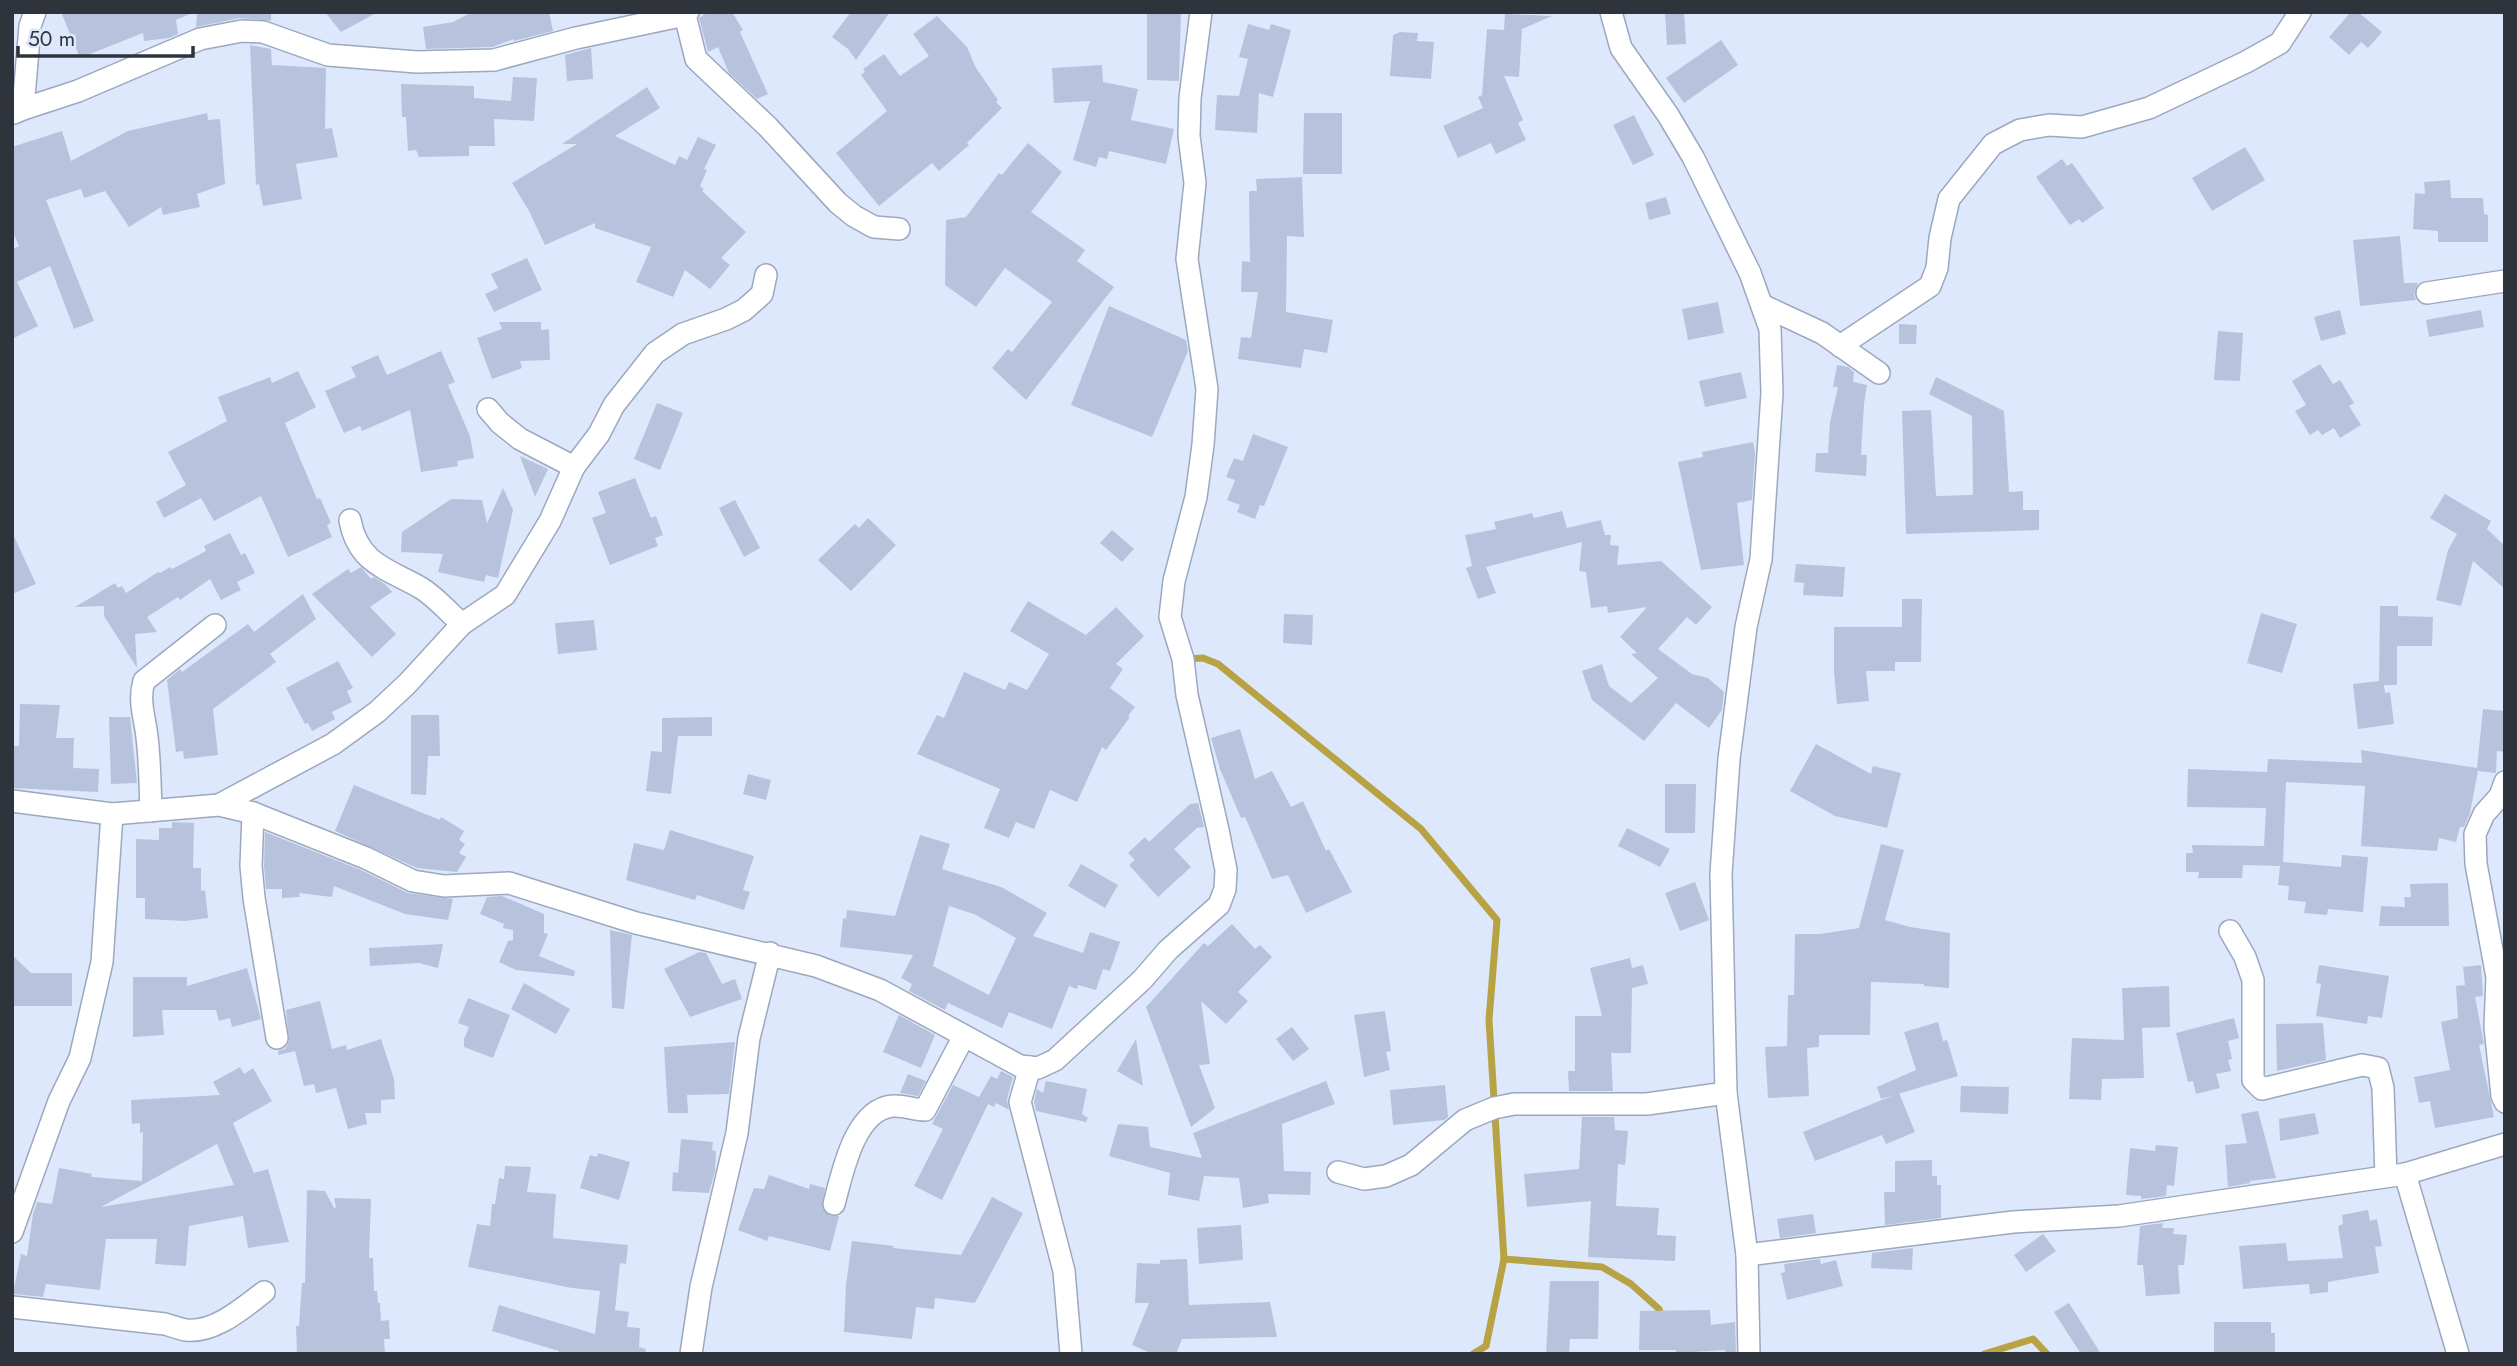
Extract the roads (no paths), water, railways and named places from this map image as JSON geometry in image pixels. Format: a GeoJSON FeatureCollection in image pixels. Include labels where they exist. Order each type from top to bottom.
{"type":"FeatureCollection","features":[{"type":"Feature","properties":{"kind":"street"},"geometry":{"type":"LineString","coordinates":[[34,12],[18,112],[78,92],[200,39],[242,32],[263,32],[328,55],[417,62],[495,60],[576,38],[687,14],[696,59],[768,127],[838,203],[874,227],[899,229]]}},
{"type":"Feature","properties":{"kind":"street"},"geometry":{"type":"LineString","coordinates":[[12,801],[112,814],[219,805],[253,813],[413,881],[444,886],[509,883],[636,923],[816,966],[880,990],[1020,1066],[1038,1068],[1055,1059],[1142,980],[1168,950],[1214,911],[1226,889],[1226,870],[1218,830],[1187,695],[1182,659],[1170,617],[1174,581],[1196,497],[1207,389],[1187,258],[1195,183],[1189,136],[1190,98],[1201,12]]}},
{"type":"Feature","properties":{"kind":"street"},"geometry":{"type":"LineString","coordinates":[[1611,12],[1621,48],[1668,115],[1693,158],[1750,273],[1770,329],[1773,362],[1761,559],[1746,627],[1729,760],[1721,874],[1726,1093],[1747,1255],[1749,1354]]}},
{"type":"Feature","properties":{"kind":"street"},"geometry":{"type":"LineString","coordinates":[[1840,346],[1930,286],[1937,268],[1940,238],[1949,198],[1993,144],[2020,130],[2049,125],[2082,128],[2149,108],[2280,43],[2301,12]]}},
{"type":"Feature","properties":{"kind":"street"},"geometry":{"type":"LineString","coordinates":[[219,805],[333,744],[377,712],[407,684],[462,624],[505,595],[550,521],[574,467],[599,434],[614,405],[655,353],[682,334],[744,310],[762,294],[766,275]]}},
{"type":"Feature","properties":{"kind":"street"},"geometry":{"type":"LineString","coordinates":[[2427,293],[2505,281]]}},
{"type":"Feature","properties":{"kind":"street"},"geometry":{"type":"LineString","coordinates":[[1764,306],[1822,333],[1879,373]]}},
{"type":"Feature","properties":{"kind":"street"},"geometry":{"type":"LineString","coordinates":[[488,409],[520,439],[574,467]]}},
{"type":"Feature","properties":{"kind":"street"},"geometry":{"type":"LineString","coordinates":[[350,520],[353,536],[367,557],[390,573],[422,588],[462,624]]}},
{"type":"Feature","properties":{"kind":"street"},"geometry":{"type":"LineString","coordinates":[[151,810],[148,738],[141,705],[144,681],[215,625]]}},
{"type":"Feature","properties":{"kind":"street"},"geometry":{"type":"LineString","coordinates":[[2505,782],[2500,796],[2484,814],[2475,834],[2476,864],[2497,977],[2495,1027],[2502,1096],[2505,1102]]}},
{"type":"Feature","properties":{"kind":"street"},"geometry":{"type":"LineString","coordinates":[[253,813],[251,866],[254,898],[276,1038]]}},
{"type":"Feature","properties":{"kind":"street"},"geometry":{"type":"LineString","coordinates":[[12,1232],[59,1101],[80,1058],[102,962],[112,814]]}},
{"type":"Feature","properties":{"kind":"street"},"geometry":{"type":"LineString","coordinates":[[2230,931],[2245,957],[2253,980],[2253,1080],[2262,1089],[2362,1065],[2378,1069],[2396,1175],[2458,1354]]}},
{"type":"Feature","properties":{"kind":"street"},"geometry":{"type":"LineString","coordinates":[[691,1354],[701,1287],[737,1133],[749,1038],[770,953]]}},
{"type":"Feature","properties":{"kind":"street"},"geometry":{"type":"LineString","coordinates":[[834,1204],[850,1148],[868,1119],[893,1106],[925,1110],[964,1036]]}},
{"type":"Feature","properties":{"kind":"street"},"geometry":{"type":"LineString","coordinates":[[1030,1067],[1020,1102],[1063,1270],[1071,1354]]}},
{"type":"Feature","properties":{"kind":"street"},"geometry":{"type":"LineString","coordinates":[[1339,1172],[1364,1179],[1386,1176],[1410,1165],[1465,1120],[1494,1108],[1514,1104],[1647,1104],[1726,1093]]}},
{"type":"Feature","properties":{"kind":"street"},"geometry":{"type":"LineString","coordinates":[[1747,1255],[2013,1222],[2119,1216],[2396,1175],[2505,1144]]}},
{"type":"Feature","properties":{"kind":"street"},"geometry":{"type":"LineString","coordinates":[[12,1307],[165,1324],[189,1330],[211,1326],[239,1312],[264,1292]]}},
{"type":"Feature","properties":{"kind":"waterway"},"geometry":{"type":"LineString","coordinates":[[1186,659],[1203,658],[1218,664],[1421,829],[1497,920],[1489,1020],[1504,1259],[1486,1346],[1473,1354]]}},
{"type":"Feature","properties":{"kind":"waterway"},"geometry":{"type":"LineString","coordinates":[[1504,1259],[1602,1267],[1631,1284],[1659,1309],[1662,1319]]}},
{"type":"Feature","properties":{"kind":"waterway"},"geometry":{"type":"LineString","coordinates":[[1984,1354],[2033,1339],[2047,1354]]}}]}
